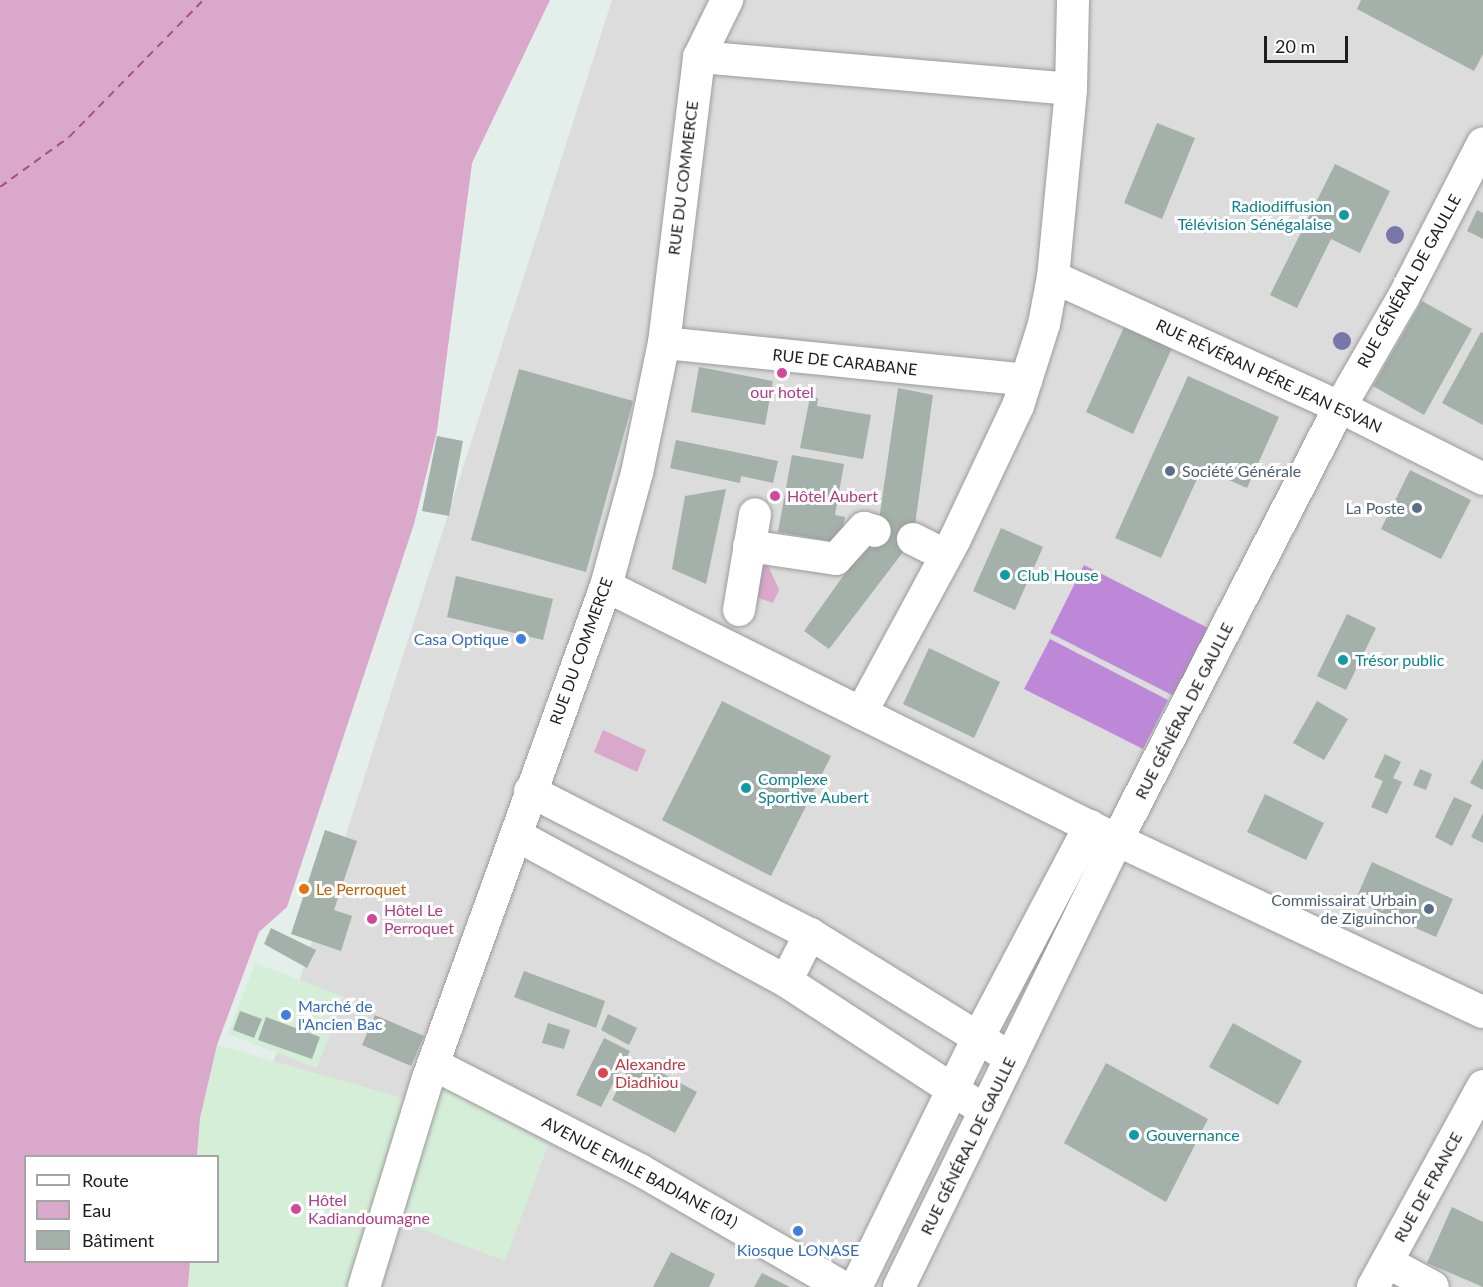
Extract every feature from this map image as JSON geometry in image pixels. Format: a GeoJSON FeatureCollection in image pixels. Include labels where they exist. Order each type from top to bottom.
{"type":"FeatureCollection","features":[{"type":"Feature","properties":{"kind":"street","name":"RUE DU COMMERCE"},"geometry":{"type":"LineString","coordinates":[[364,1287],[433,1064],[606,586],[637,473],[664,343],[699,57],[728,0]]}},
{"type":"Feature","properties":{"kind":"street"},"geometry":{"type":"LineString","coordinates":[[861,714],[956,539],[1026,380],[1044,324],[1053,277],[1071,89],[1073,0]]}},
{"type":"Feature","properties":{"kind":"street"},"geometry":{"type":"LineString","coordinates":[[699,57],[1071,89]]}},
{"type":"Feature","properties":{"kind":"street","name":"RUE GÉNÉRAL DE GAULLE"},"geometry":{"type":"LineString","coordinates":[[899,1287],[1117,840],[1340,407],[1402,298],[1483,142]]}},
{"type":"Feature","properties":{"kind":"street","name":"RUE RÉVÉRAN PÉRE JEAN ESVAN"},"geometry":{"type":"LineString","coordinates":[[1053,277],[1340,407],[1483,479]]}},
{"type":"Feature","properties":{"kind":"street","name":"RUE DE CARABANE"},"geometry":{"type":"LineString","coordinates":[[664,343],[1026,380]]}},
{"type":"Feature","properties":{"kind":"street"},"geometry":{"type":"LineString","coordinates":[[739,610],[755,514]]}},
{"type":"Feature","properties":{"kind":"street"},"geometry":{"type":"LineString","coordinates":[[749,546],[836,559],[864,528],[874,531]]}},
{"type":"Feature","properties":{"kind":"street"},"geometry":{"type":"LineString","coordinates":[[606,586],[1117,840],[1483,1012]]}},
{"type":"Feature","properties":{"kind":"street"},"geometry":{"type":"LineString","coordinates":[[530,791],[810,934],[1011,1058]]}},
{"type":"Feature","properties":{"kind":"street"},"geometry":{"type":"LineString","coordinates":[[856,1287],[978,1038],[1090,826]]}},
{"type":"Feature","properties":{"kind":"street"},"geometry":{"type":"LineString","coordinates":[[516,835],[786,981],[984,1110]]}},
{"type":"Feature","properties":{"kind":"street"},"geometry":{"type":"LineString","coordinates":[[786,981],[810,934]]}},
{"type":"Feature","properties":{"kind":"street","name":"AVENUE EMILE BADIANE (01)"},"geometry":{"type":"LineString","coordinates":[[433,1064],[640,1170],[843,1287]]}},
{"type":"Feature","properties":{"kind":"street","name":"RUE DE FRANCE"},"geometry":{"type":"LineString","coordinates":[[1380,1274],[1483,1086]]}},
{"type":"Feature","properties":{"kind":"street"},"geometry":{"type":"LineString","coordinates":[[1380,1274],[1434,1287]]}},
{"type":"Feature","properties":{"kind":"shaded area"},"geometry":{"type":"Polygon","coordinates":[[[612,0],[1483,0],[1483,1287],[201,1287],[219,1263],[219,1233],[612,0]]]}},
{"type":"Feature","properties":{"kind":"shaded area"},"geometry":{"type":"Polygon","coordinates":[[[1084,565],[1208,628],[1174,696],[1050,633],[1084,565]]]}},
{"type":"Feature","properties":{"kind":"shaded area"},"geometry":{"type":"Polygon","coordinates":[[[1050,639],[1168,700],[1143,749],[1024,689],[1050,639]]]}},
{"type":"Feature","properties":{"kind":"shaded area","name":"Marché de l'Ancien Bac"},"geometry":{"type":"Polygon","coordinates":[[[255,963],[344,997],[317,1068],[228,1034],[255,963]]]}},
{"type":"Feature","properties":{"kind":"shaded area","name":"Hôtel Kadiandoumagne"},"geometry":{"type":"Polygon","coordinates":[[[217,1045],[410,1100],[348,1287],[188,1287],[190,1263],[219,1263],[219,1155],[197,1155],[200,1118],[217,1045]]]}},
{"type":"Feature","properties":{"kind":"shaded area"},"geometry":{"type":"Polygon","coordinates":[[[437,1084],[548,1145],[505,1261],[393,1218],[437,1084]]]}},
{"type":"Feature","properties":{"kind":"water"},"geometry":{"type":"Polygon","coordinates":[[[0,0],[550,0],[472,163],[437,431],[414,524],[287,907],[259,932],[217,1045],[200,1118],[197,1155],[24,1155],[24,1263],[190,1263],[188,1287],[0,1287],[0,0]]]}},
{"type":"Feature","properties":{"kind":"water"},"geometry":{"type":"Polygon","coordinates":[[[756,560],[767,563],[779,590],[773,603],[750,595],[756,560]]]}},
{"type":"Feature","properties":{"kind":"water"},"geometry":{"type":"Polygon","coordinates":[[[603,730],[646,750],[637,772],[594,752],[603,730]]]}},
{"type":"Feature","properties":{"kind":"building"},"geometry":{"type":"Polygon","coordinates":[[[1361,0],[1483,0],[1483,54],[1474,71],[1357,9],[1361,0]]]}},
{"type":"Feature","properties":{"kind":"building"},"geometry":{"type":"Polygon","coordinates":[[[1157,123],[1195,138],[1162,219],[1124,203],[1157,123]]]}},
{"type":"Feature","properties":{"kind":"building","name":"Radiodiffusion Télévision Sénégalaise"},"geometry":{"type":"Polygon","coordinates":[[[1335,164],[1390,191],[1360,253],[1331,239],[1297,308],[1270,295],[1335,164]]]}},
{"type":"Feature","properties":{"kind":"building"},"geometry":{"type":"Polygon","coordinates":[[[1477,210],[1483,213],[1483,239],[1467,231],[1477,210]]]}},
{"type":"Feature","properties":{"kind":"building"},"geometry":{"type":"Polygon","coordinates":[[[1422,301],[1472,329],[1424,415],[1373,386],[1422,301]]]}},
{"type":"Feature","properties":{"kind":"building"},"geometry":{"type":"Polygon","coordinates":[[[1124,327],[1172,348],[1133,434],[1086,412],[1124,327]]]}},
{"type":"Feature","properties":{"kind":"building"},"geometry":{"type":"Polygon","coordinates":[[[1481,332],[1483,333],[1483,425],[1442,403],[1481,332]]]}},
{"type":"Feature","properties":{"kind":"building"},"geometry":{"type":"Polygon","coordinates":[[[699,367],[773,381],[765,425],[691,412],[699,367]]]}},
{"type":"Feature","properties":{"kind":"building"},"geometry":{"type":"Polygon","coordinates":[[[519,369],[633,401],[586,572],[471,540],[519,369]]]}},
{"type":"Feature","properties":{"kind":"building"},"geometry":{"type":"Polygon","coordinates":[[[1188,376],[1279,417],[1247,488],[1202,468],[1161,558],[1115,538],[1188,376]]]}},
{"type":"Feature","properties":{"kind":"building"},"geometry":{"type":"Polygon","coordinates":[[[898,388],[933,395],[913,539],[829,649],[804,631],[878,527],[898,388]]]}},
{"type":"Feature","properties":{"kind":"building"},"geometry":{"type":"Polygon","coordinates":[[[810,397],[818,398],[817,406],[871,415],[863,459],[800,448],[810,397]]]}},
{"type":"Feature","properties":{"kind":"building"},"geometry":{"type":"Polygon","coordinates":[[[437,436],[463,441],[449,516],[422,511],[437,436]]]}},
{"type":"Feature","properties":{"kind":"building"},"geometry":{"type":"Polygon","coordinates":[[[676,440],[778,461],[773,483],[741,476],[740,483],[670,468],[676,440]]]}},
{"type":"Feature","properties":{"kind":"building"},"geometry":{"type":"Polygon","coordinates":[[[792,455],[844,464],[835,515],[845,517],[840,543],[778,532],[792,455]]]}},
{"type":"Feature","properties":{"kind":"building"},"geometry":{"type":"Polygon","coordinates":[[[1410,470],[1471,500],[1441,559],[1381,529],[1410,470]]]}},
{"type":"Feature","properties":{"kind":"building"},"geometry":{"type":"Polygon","coordinates":[[[726,489],[706,584],[672,569],[685,496],[726,489]]]}},
{"type":"Feature","properties":{"kind":"building","name":"Club House"},"geometry":{"type":"Polygon","coordinates":[[[1001,528],[1043,547],[1015,610],[973,591],[1001,528]]]}},
{"type":"Feature","properties":{"kind":"building"},"geometry":{"type":"Polygon","coordinates":[[[456,576],[553,599],[543,640],[447,617],[456,576]]]}},
{"type":"Feature","properties":{"kind":"building","name":"Trésor public"},"geometry":{"type":"Polygon","coordinates":[[[1347,614],[1376,628],[1346,690],[1317,676],[1347,614]]]}},
{"type":"Feature","properties":{"kind":"building"},"geometry":{"type":"Polygon","coordinates":[[[929,648],[1000,682],[974,738],[903,704],[929,648]]]}},
{"type":"Feature","properties":{"kind":"building","name":"Complexe Sportive Aubert"},"geometry":{"type":"Polygon","coordinates":[[[722,701],[831,756],[771,876],[662,820],[722,701]]]}},
{"type":"Feature","properties":{"kind":"building"},"geometry":{"type":"Polygon","coordinates":[[[1317,701],[1348,719],[1324,760],[1293,743],[1317,701]]]}},
{"type":"Feature","properties":{"kind":"building"},"geometry":{"type":"Polygon","coordinates":[[[1385,754],[1401,762],[1393,778],[1402,782],[1387,814],[1371,807],[1383,781],[1374,777],[1385,754]]]}},
{"type":"Feature","properties":{"kind":"building"},"geometry":{"type":"Polygon","coordinates":[[[1483,759],[1483,790],[1470,783],[1483,759]]]}},
{"type":"Feature","properties":{"kind":"building"},"geometry":{"type":"Polygon","coordinates":[[[1420,769],[1432,774],[1426,790],[1413,785],[1420,769]]]}},
{"type":"Feature","properties":{"kind":"building"},"geometry":{"type":"Polygon","coordinates":[[[1265,794],[1324,823],[1306,860],[1247,832],[1265,794]]]}},
{"type":"Feature","properties":{"kind":"building"},"geometry":{"type":"Polygon","coordinates":[[[1454,797],[1472,805],[1452,846],[1435,837],[1454,797]]]}},
{"type":"Feature","properties":{"kind":"building"},"geometry":{"type":"Polygon","coordinates":[[[1483,813],[1483,843],[1471,837],[1483,813]]]}},
{"type":"Feature","properties":{"kind":"building"},"geometry":{"type":"Polygon","coordinates":[[[325,830],[357,841],[334,910],[352,916],[341,951],[291,934],[325,830]]]}},
{"type":"Feature","properties":{"kind":"building"},"geometry":{"type":"Polygon","coordinates":[[[1372,862],[1453,899],[1436,937],[1355,901],[1372,862]]]}},
{"type":"Feature","properties":{"kind":"building"},"geometry":{"type":"Polygon","coordinates":[[[271,928],[316,950],[307,968],[264,944],[271,928]]]}},
{"type":"Feature","properties":{"kind":"building"},"geometry":{"type":"Polygon","coordinates":[[[524,971],[605,1001],[596,1028],[514,997],[524,971]]]}},
{"type":"Feature","properties":{"kind":"building"},"geometry":{"type":"Polygon","coordinates":[[[240,1011],[262,1019],[254,1038],[233,1030],[240,1011]]]}},
{"type":"Feature","properties":{"kind":"building"},"geometry":{"type":"Polygon","coordinates":[[[608,1014],[637,1028],[629,1045],[601,1030],[608,1014]]]}},
{"type":"Feature","properties":{"kind":"building"},"geometry":{"type":"Polygon","coordinates":[[[375,1015],[424,1036],[411,1066],[362,1045],[375,1015]]]}},
{"type":"Feature","properties":{"kind":"building"},"geometry":{"type":"Polygon","coordinates":[[[266,1017],[320,1037],[312,1059],[258,1040],[266,1017]]]}},
{"type":"Feature","properties":{"kind":"building"},"geometry":{"type":"Polygon","coordinates":[[[548,1023],[570,1030],[564,1049],[542,1043],[548,1023]]]}},
{"type":"Feature","properties":{"kind":"building"},"geometry":{"type":"Polygon","coordinates":[[[1233,1023],[1302,1061],[1278,1105],[1209,1067],[1233,1023]]]}},
{"type":"Feature","properties":{"kind":"building","name":"Alexandre Diadhiou"},"geometry":{"type":"Polygon","coordinates":[[[604,1038],[630,1051],[601,1107],[576,1095],[604,1038]]]}},
{"type":"Feature","properties":{"kind":"building"},"geometry":{"type":"Polygon","coordinates":[[[634,1058],[697,1092],[675,1133],[612,1100],[634,1058]]]}},
{"type":"Feature","properties":{"kind":"building","name":"Gouvernance"},"geometry":{"type":"Polygon","coordinates":[[[1106,1063],[1208,1119],[1166,1202],[1064,1143],[1106,1063]]]}},
{"type":"Feature","properties":{"kind":"building"},"geometry":{"type":"Polygon","coordinates":[[[1452,1207],[1483,1222],[1483,1287],[1427,1263],[1452,1207]]]}},
{"type":"Feature","properties":{"kind":"building"},"geometry":{"type":"Polygon","coordinates":[[[671,1252],[715,1274],[709,1287],[653,1287],[671,1252]]]}},
{"type":"Feature","properties":{"kind":"building"},"geometry":{"type":"Polygon","coordinates":[[[762,1273],[790,1287],[754,1287],[762,1273]]]}},
{"type":"Feature","properties":{"kind":"ferry route"},"geometry":{"type":"LineString","coordinates":[[0,187],[69,137],[203,0]]}},
{"type":"Feature","properties":{"kind":"place","name":"Radiodiffusion Télévision Sénégalaise"},"geometry":{"type":"Point","coordinates":[1344,215]}},
{"type":"Feature","properties":{"kind":"place","name":"our hotel"},"geometry":{"type":"Point","coordinates":[782,373]}},
{"type":"Feature","properties":{"kind":"place","name":"Société Générale"},"geometry":{"type":"Point","coordinates":[1170,471]}},
{"type":"Feature","properties":{"kind":"place","name":"Hôtel Aubert"},"geometry":{"type":"Point","coordinates":[775,496]}},
{"type":"Feature","properties":{"kind":"place","name":"La Poste"},"geometry":{"type":"Point","coordinates":[1417,508]}},
{"type":"Feature","properties":{"kind":"place","name":"Club House"},"geometry":{"type":"Point","coordinates":[1005,575]}},
{"type":"Feature","properties":{"kind":"place","name":"Casa Optique"},"geometry":{"type":"Point","coordinates":[521,639]}},
{"type":"Feature","properties":{"kind":"place","name":"Trésor public"},"geometry":{"type":"Point","coordinates":[1343,660]}},
{"type":"Feature","properties":{"kind":"place","name":"Complexe Sportive Aubert"},"geometry":{"type":"Point","coordinates":[746,788]}},
{"type":"Feature","properties":{"kind":"place","name":"Le Perroquet"},"geometry":{"type":"Point","coordinates":[304,889]}},
{"type":"Feature","properties":{"kind":"place","name":"Commissairat Urbain de Ziguinchor"},"geometry":{"type":"Point","coordinates":[1429,909]}},
{"type":"Feature","properties":{"kind":"place","name":"Hôtel Le Perroquet"},"geometry":{"type":"Point","coordinates":[372,919]}},
{"type":"Feature","properties":{"kind":"place","name":"Marché de l'Ancien Bac"},"geometry":{"type":"Point","coordinates":[286,1015]}},
{"type":"Feature","properties":{"kind":"place","name":"Alexandre Diadhiou"},"geometry":{"type":"Point","coordinates":[603,1073]}},
{"type":"Feature","properties":{"kind":"place","name":"Gouvernance"},"geometry":{"type":"Point","coordinates":[1134,1135]}},
{"type":"Feature","properties":{"kind":"place","name":"Hôtel Kadiandoumagne"},"geometry":{"type":"Point","coordinates":[296,1209]}},
{"type":"Feature","properties":{"kind":"place","name":"Kiosque LONASE"},"geometry":{"type":"Point","coordinates":[798,1231]}}]}
